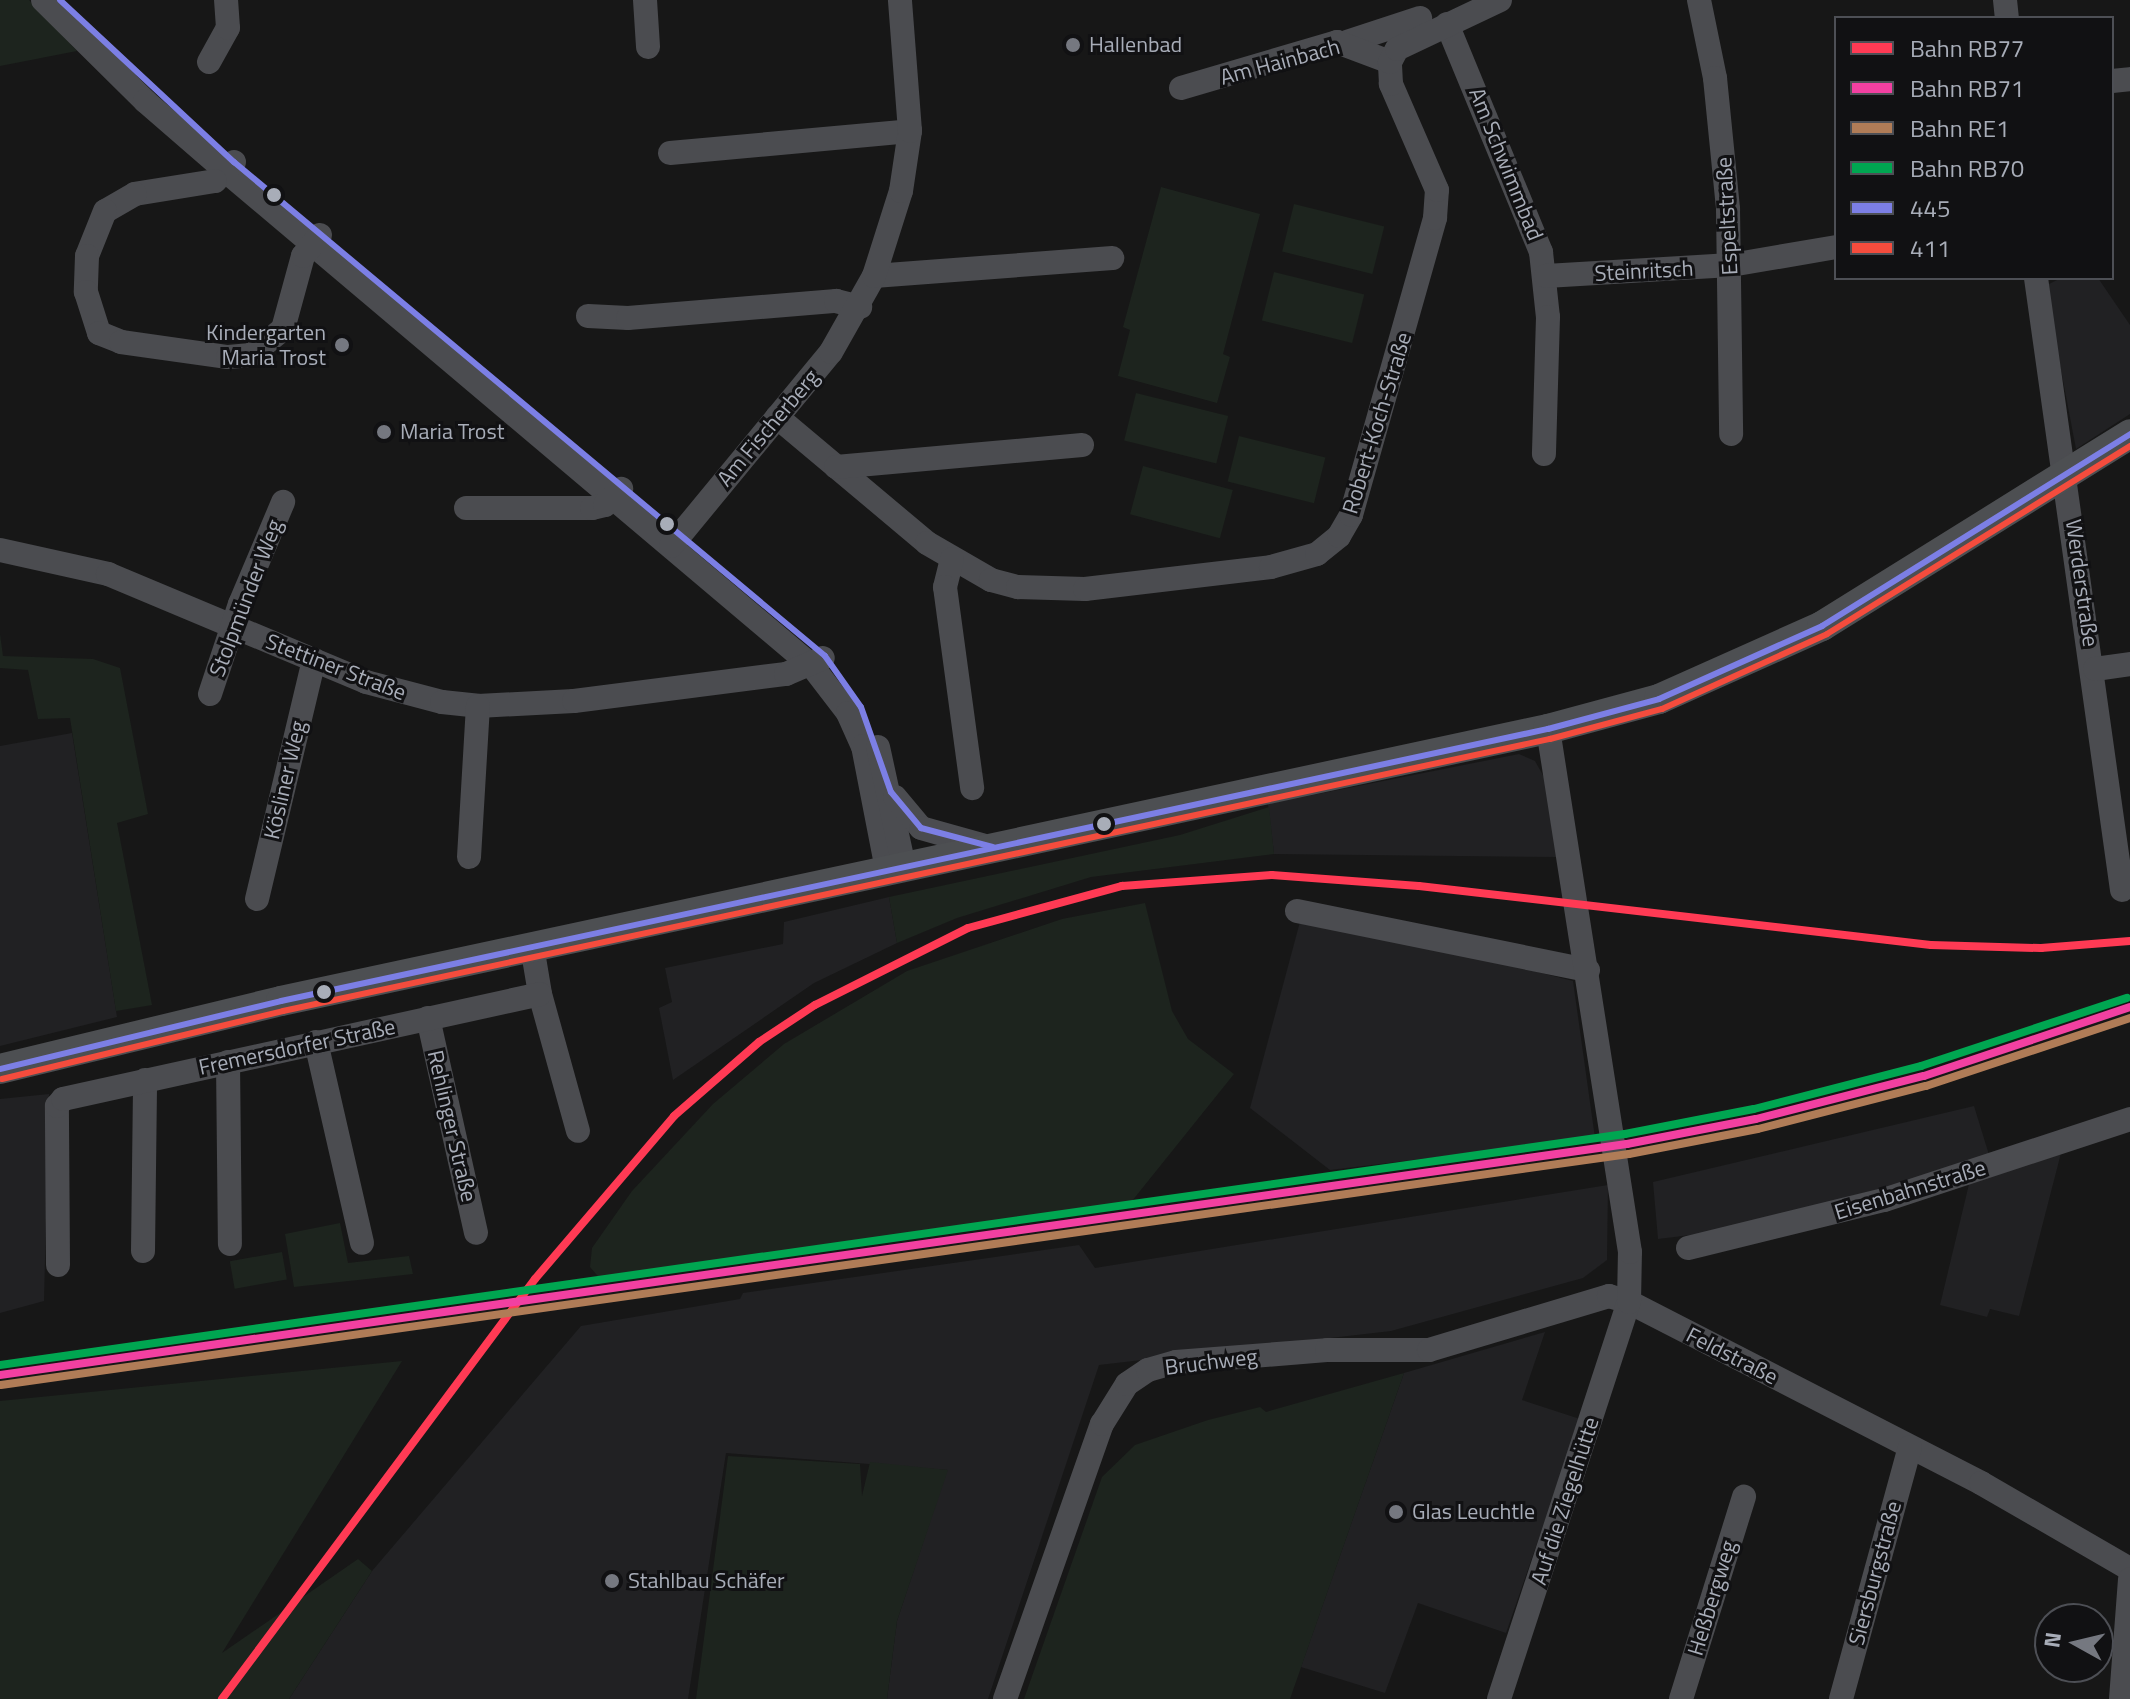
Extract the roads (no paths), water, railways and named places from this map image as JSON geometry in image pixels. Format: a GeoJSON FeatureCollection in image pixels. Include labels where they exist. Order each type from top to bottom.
{"type":"FeatureCollection","features":[{"type":"Feature","properties":{"kind":"main road"},"geometry":{"type":"LineString","coordinates":[[10,1066],[532,946],[1548,729],[1659,699],[1772,652],[2130,434]]}},
{"type":"Feature","properties":{"kind":"street"},"geometry":{"type":"LineString","coordinates":[[43,0],[102,61],[819,661],[861,707],[891,792],[896,868]]}},
{"type":"Feature","properties":{"kind":"street"},"geometry":{"type":"LineString","coordinates":[[60,0],[230,167]]}},
{"type":"Feature","properties":{"kind":"street"},"geometry":{"type":"LineString","coordinates":[[209,62],[228,28],[226,0]]}},
{"type":"Feature","properties":{"kind":"street"},"geometry":{"type":"LineString","coordinates":[[645,0],[648,47]]}},
{"type":"Feature","properties":{"kind":"street","name":"Am Fischerberg"},"geometry":{"type":"LineString","coordinates":[[675,541],[831,352],[860,307],[874,276],[901,191],[910,131],[900,0]]}},
{"type":"Feature","properties":{"kind":"street"},"geometry":{"type":"LineString","coordinates":[[1347,42],[1500,0]]}},
{"type":"Feature","properties":{"kind":"street","name":"Espeltstraße"},"geometry":{"type":"LineString","coordinates":[[1699,0],[1715,78],[1731,265],[1731,434]]}},
{"type":"Feature","properties":{"kind":"street"},"geometry":{"type":"LineString","coordinates":[[1390,62],[1397,49],[1427,19]]}},
{"type":"Feature","properties":{"kind":"street","name":"Am Schwimmbad"},"geometry":{"type":"LineString","coordinates":[[1427,19],[1533,222],[1546,276],[1544,454]]}},
{"type":"Feature","properties":{"kind":"street","name":"Am Hainbach"},"geometry":{"type":"LineString","coordinates":[[1181,88],[1347,42],[1390,62]]}},
{"type":"Feature","properties":{"kind":"street","name":"Robert-Koch-Straße"},"geometry":{"type":"LineString","coordinates":[[777,417],[952,559],[1018,587],[1085,589],[1296,563],[1339,536],[1366,468],[1435,218],[1437,190],[1391,84],[1390,62]]}},
{"type":"Feature","properties":{"kind":"street"},"geometry":{"type":"LineString","coordinates":[[670,153],[910,131]]}},
{"type":"Feature","properties":{"kind":"street"},"geometry":{"type":"LineString","coordinates":[[230,167],[215,181],[135,194],[105,211],[87,256],[86,292],[99,333],[121,342],[228,357],[251,355],[283,329],[303,256],[316,240]]}},
{"type":"Feature","properties":{"kind":"street","name":"Steinritsch"},"geometry":{"type":"LineString","coordinates":[[1546,276],[1731,265],[1834,247]]}},
{"type":"Feature","properties":{"kind":"street"},"geometry":{"type":"LineString","coordinates":[[874,276],[1112,258]]}},
{"type":"Feature","properties":{"kind":"street","name":"Werderstraße"},"geometry":{"type":"LineString","coordinates":[[2036,280],[2095,669],[2122,890]]}},
{"type":"Feature","properties":{"kind":"street"},"geometry":{"type":"LineString","coordinates":[[588,316],[628,318],[836,301],[860,307]]}},
{"type":"Feature","properties":{"kind":"street"},"geometry":{"type":"LineString","coordinates":[[836,467],[1082,445]]}},
{"type":"Feature","properties":{"kind":"street"},"geometry":{"type":"LineString","coordinates":[[466,508],[592,508],[617,494]]}},
{"type":"Feature","properties":{"kind":"street","name":"Stolpmünder Weg"},"geometry":{"type":"LineString","coordinates":[[210,694],[232,626],[283,502]]}},
{"type":"Feature","properties":{"kind":"street","name":"Stettiner Straße"},"geometry":{"type":"LineString","coordinates":[[0,550],[108,574],[314,660],[413,696],[478,706],[574,701],[819,661]]}},
{"type":"Feature","properties":{"kind":"street"},"geometry":{"type":"LineString","coordinates":[[952,559],[945,587],[972,788]]}},
{"type":"Feature","properties":{"kind":"street","name":"Kösliner Weg"},"geometry":{"type":"LineString","coordinates":[[257,899],[314,660]]}},
{"type":"Feature","properties":{"kind":"street"},"geometry":{"type":"LineString","coordinates":[[819,661],[863,746],[896,868]]}},
{"type":"Feature","properties":{"kind":"street"},"geometry":{"type":"LineString","coordinates":[[2095,669],[2130,664]]}},
{"type":"Feature","properties":{"kind":"street"},"geometry":{"type":"LineString","coordinates":[[469,857],[478,706]]}},
{"type":"Feature","properties":{"kind":"street"},"geometry":{"type":"LineString","coordinates":[[1548,729],[1575,884],[1630,1252],[1629,1302]]}},
{"type":"Feature","properties":{"kind":"street"},"geometry":{"type":"LineString","coordinates":[[891,792],[921,828],[993,847]]}},
{"type":"Feature","properties":{"kind":"street"},"geometry":{"type":"LineString","coordinates":[[1297,911],[1588,970]]}},
{"type":"Feature","properties":{"kind":"street"},"geometry":{"type":"LineString","coordinates":[[532,946],[540,994],[578,1131]]}},
{"type":"Feature","properties":{"kind":"street","name":"Fremersdorfer Straße"},"geometry":{"type":"LineString","coordinates":[[58,1265],[57,1106],[63,1099],[540,994]]}},
{"type":"Feature","properties":{"kind":"street","name":"Rehlinger Straße"},"geometry":{"type":"LineString","coordinates":[[428,1018],[476,1233]]}},
{"type":"Feature","properties":{"kind":"street"},"geometry":{"type":"LineString","coordinates":[[316,1042],[362,1243]]}},
{"type":"Feature","properties":{"kind":"street"},"geometry":{"type":"LineString","coordinates":[[228,1062],[230,1244]]}},
{"type":"Feature","properties":{"kind":"street"},"geometry":{"type":"LineString","coordinates":[[143,1251],[145,1080]]}},
{"type":"Feature","properties":{"kind":"street","name":"Eisenbahnstraße"},"geometry":{"type":"LineString","coordinates":[[1688,1248],[1884,1200],[2130,1119]]}},
{"type":"Feature","properties":{"kind":"street","name":"Bruchweg"},"geometry":{"type":"LineString","coordinates":[[1005,1699],[1102,1424],[1127,1384],[1148,1370],[1176,1362],[1327,1350],[1402,1354],[1609,1296],[1629,1302]]}},
{"type":"Feature","properties":{"kind":"street","name":"Feldstraße"},"geometry":{"type":"LineString","coordinates":[[1629,1302],[1910,1447],[2130,1569]]}},
{"type":"Feature","properties":{"kind":"street","name":"Auf die Ziegelhütte"},"geometry":{"type":"LineString","coordinates":[[1499,1699],[1629,1302]]}},
{"type":"Feature","properties":{"kind":"street","name":"Siersburgstraße"},"geometry":{"type":"LineString","coordinates":[[1841,1699],[1910,1447]]}},
{"type":"Feature","properties":{"kind":"street","name":"Heßbergweg"},"geometry":{"type":"LineString","coordinates":[[1681,1699],[1744,1497]]}},
{"type":"Feature","properties":{"kind":"street"},"geometry":{"type":"LineString","coordinates":[[2121,1699],[2130,1579]]}},
{"type":"Feature","properties":{"kind":"rail line","name":"RB77"},"geometry":{"type":"LineString","coordinates":[[222,1699],[535,1279],[674,1116],[759,1042],[815,1005],[968,928],[1122,886],[1272,875],[1419,886],[1931,945],[2041,948],[2130,941]]}},
{"type":"Feature","properties":{"kind":"rail line","name":"RB70"},"geometry":{"type":"LineString","coordinates":[[0,1365],[1625,1134],[1754,1109],[1921,1066],[2127,998]]}},
{"type":"Feature","properties":{"kind":"rail line","name":"RB71"},"geometry":{"type":"LineString","coordinates":[[0,1375],[1627,1144],[1756,1119],[1924,1076],[2130,1007]]}},
{"type":"Feature","properties":{"kind":"rail line","name":"RE1"},"geometry":{"type":"LineString","coordinates":[[1,1385],[1629,1154],[1758,1129],[1926,1086],[2130,1018]]}},
{"type":"Feature","properties":{"kind":"place","name":"Hallenbad"},"geometry":{"type":"Point","coordinates":[1073,45]}},
{"type":"Feature","properties":{"kind":"place","name":"Kindergarten Maria Trost"},"geometry":{"type":"Point","coordinates":[342,345]}},
{"type":"Feature","properties":{"kind":"place","name":"Maria Trost"},"geometry":{"type":"Point","coordinates":[384,432]}},
{"type":"Feature","properties":{"kind":"place","name":"Glas Leuchtle"},"geometry":{"type":"Point","coordinates":[1396,1512]}},
{"type":"Feature","properties":{"kind":"place","name":"Stahlbau Schäfer"},"geometry":{"type":"Point","coordinates":[612,1581]}}]}
